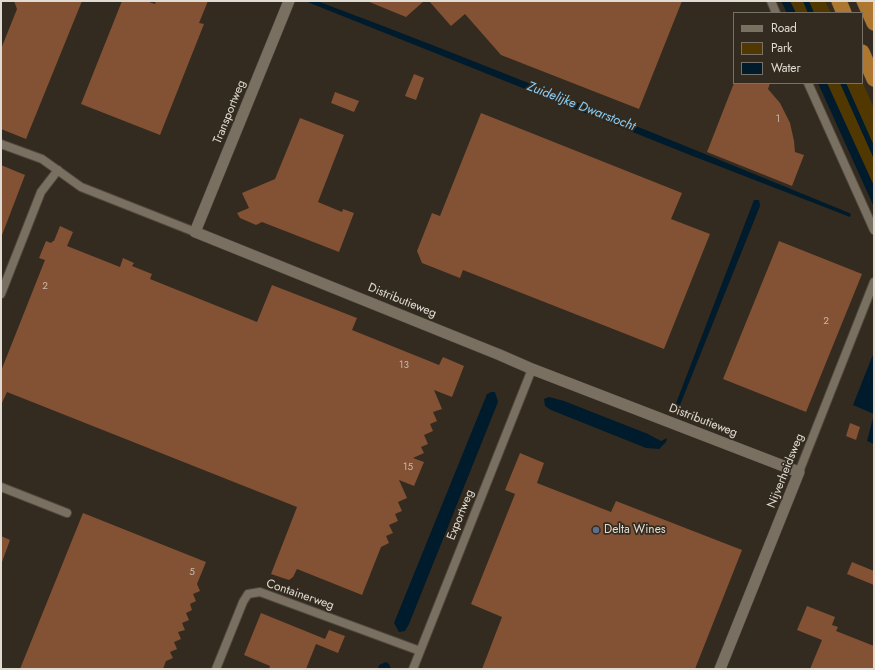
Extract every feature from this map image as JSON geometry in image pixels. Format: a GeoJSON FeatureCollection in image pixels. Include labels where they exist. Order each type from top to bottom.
{"type":"FeatureCollection","features":[{"type":"Feature","properties":{"kind":"highway"},"geometry":{"type":"LineString","coordinates":[[839,1],[844,12]]}},
{"type":"Feature","properties":{"kind":"highway"},"geometry":{"type":"LineString","coordinates":[[864,1],[874,23]]}},
{"type":"Feature","properties":{"kind":"highway"},"geometry":{"type":"LineString","coordinates":[[863,54],[874,79]]}},
{"type":"Feature","properties":{"kind":"street","name":"Transportweg"},"geometry":{"type":"LineString","coordinates":[[195,232],[289,1]]}},
{"type":"Feature","properties":{"kind":"street"},"geometry":{"type":"LineString","coordinates":[[771,1],[776,12]]}},
{"type":"Feature","properties":{"kind":"street"},"geometry":{"type":"LineString","coordinates":[[808,84],[874,230]]}},
{"type":"Feature","properties":{"kind":"street","name":"Distributieweg"},"geometry":{"type":"LineString","coordinates":[[1,144],[42,160],[81,187],[532,369],[799,472]]}},
{"type":"Feature","properties":{"kind":"street"},"geometry":{"type":"LineString","coordinates":[[1,294],[41,192],[58,170]]}},
{"type":"Feature","properties":{"kind":"street","name":"Nijverheidsweg"},"geometry":{"type":"LineString","coordinates":[[720,669],[874,282]]}},
{"type":"Feature","properties":{"kind":"street","name":"Exportweg"},"geometry":{"type":"LineString","coordinates":[[413,669],[532,369]]}},
{"type":"Feature","properties":{"kind":"street"},"geometry":{"type":"LineString","coordinates":[[1,487],[67,513]]}},
{"type":"Feature","properties":{"kind":"street","name":"Containerweg"},"geometry":{"type":"LineString","coordinates":[[216,669],[243,602],[248,594],[260,592],[420,651]]}},
{"type":"Feature","properties":{"kind":"green space"},"geometry":{"type":"Polygon","coordinates":[[[790,1],[803,1],[808,12],[796,12],[790,1]]]}},
{"type":"Feature","properties":{"kind":"green space"},"geometry":{"type":"Polygon","coordinates":[[[809,1],[825,1],[830,12],[814,12],[809,1]]]}},
{"type":"Feature","properties":{"kind":"green space"},"geometry":{"type":"Polygon","coordinates":[[[863,83],[874,108],[874,146],[846,84],[863,83]]]}},
{"type":"Feature","properties":{"kind":"green space"},"geometry":{"type":"Polygon","coordinates":[[[827,84],[840,84],[874,159],[874,186],[827,84]]]}},
{"type":"Feature","properties":{"kind":"water","name":"Zuidelijke Dwarstocht"},"geometry":{"type":"Polygon","coordinates":[[[305,1],[317,1],[517,78],[847,212],[851,214],[850,217],[685,153],[305,1]]]}},
{"type":"Feature","properties":{"kind":"water"},"geometry":{"type":"Polygon","coordinates":[[[781,1],[790,1],[796,12],[786,12],[781,1]]]}},
{"type":"Feature","properties":{"kind":"water"},"geometry":{"type":"Polygon","coordinates":[[[803,1],[809,1],[814,12],[808,12],[803,1]]]}},
{"type":"Feature","properties":{"kind":"water"},"geometry":{"type":"Polygon","coordinates":[[[818,84],[827,84],[874,186],[874,207],[818,84]]]}},
{"type":"Feature","properties":{"kind":"water"},"geometry":{"type":"Polygon","coordinates":[[[840,84],[846,84],[874,146],[874,159],[840,84]]]}},
{"type":"Feature","properties":{"kind":"water"},"geometry":{"type":"Polygon","coordinates":[[[754,200],[759,200],[760,206],[678,410],[675,411],[675,406],[754,200]]]}},
{"type":"Feature","properties":{"kind":"water"},"geometry":{"type":"Polygon","coordinates":[[[874,352],[874,414],[853,405],[874,352]]]}},
{"type":"Feature","properties":{"kind":"water"},"geometry":{"type":"Polygon","coordinates":[[[495,392],[498,402],[409,624],[405,631],[399,632],[394,623],[487,394],[495,392]]]}},
{"type":"Feature","properties":{"kind":"water"},"geometry":{"type":"Polygon","coordinates":[[[549,397],[564,401],[648,434],[661,441],[667,438],[666,442],[659,449],[646,448],[551,410],[545,406],[544,399],[549,397]]]}},
{"type":"Feature","properties":{"kind":"water"},"geometry":{"type":"Polygon","coordinates":[[[874,414],[874,444],[867,441],[874,414]]]}},
{"type":"Feature","properties":{"kind":"water"},"geometry":{"type":"Polygon","coordinates":[[[386,662],[389,664],[391,669],[378,669],[379,665],[386,662]]]}},
{"type":"Feature","properties":{"kind":"building"},"geometry":{"type":"Polygon","coordinates":[[[14,1],[82,1],[26,139],[1,129],[1,49],[17,9],[14,1]]]}},
{"type":"Feature","properties":{"kind":"building"},"geometry":{"type":"Polygon","coordinates":[[[122,1],[146,1],[155,4],[156,1],[208,1],[199,23],[204,24],[160,135],[81,104],[122,1]]]}},
{"type":"Feature","properties":{"kind":"building"},"geometry":{"type":"Polygon","coordinates":[[[367,1],[424,1],[406,17],[367,1]]]}},
{"type":"Feature","properties":{"kind":"building"},"geometry":{"type":"Polygon","coordinates":[[[429,1],[682,1],[639,109],[501,55],[465,14],[451,26],[429,1]]]}},
{"type":"Feature","properties":{"kind":"building"},"geometry":{"type":"Polygon","coordinates":[[[414,74],[424,78],[416,100],[405,96],[414,74]]]}},
{"type":"Feature","properties":{"kind":"building"},"geometry":{"type":"Polygon","coordinates":[[[734,84],[770,84],[768,89],[780,103],[790,123],[795,152],[804,155],[792,186],[707,152],[734,84]]]}},
{"type":"Feature","properties":{"kind":"building"},"geometry":{"type":"Polygon","coordinates":[[[335,92],[359,101],[354,112],[331,103],[335,92]]]}},
{"type":"Feature","properties":{"kind":"building"},"geometry":{"type":"Polygon","coordinates":[[[481,113],[682,193],[671,219],[710,234],[664,349],[463,270],[460,278],[422,263],[417,251],[432,213],[440,216],[481,113]]]}},
{"type":"Feature","properties":{"kind":"building"},"geometry":{"type":"Polygon","coordinates":[[[300,118],[344,135],[318,202],[342,212],[343,209],[354,213],[339,252],[262,222],[256,225],[240,218],[237,213],[249,208],[242,193],[275,179],[300,118]]]}},
{"type":"Feature","properties":{"kind":"building"},"geometry":{"type":"Polygon","coordinates":[[[1,165],[25,175],[2,235],[1,235],[1,165]]]}},
{"type":"Feature","properties":{"kind":"building"},"geometry":{"type":"Polygon","coordinates":[[[60,226],[73,232],[67,246],[120,267],[123,258],[134,263],[132,266],[152,274],[150,279],[257,322],[272,285],[357,318],[352,330],[439,365],[443,357],[464,366],[452,397],[434,390],[442,409],[433,412],[437,421],[430,424],[433,431],[424,435],[428,444],[421,447],[424,453],[413,458],[424,462],[414,486],[399,480],[407,498],[398,502],[402,511],[395,514],[398,521],[389,525],[393,533],[386,536],[389,543],[381,547],[362,595],[297,569],[293,577],[289,580],[271,574],[297,507],[7,392],[1,405],[1,371],[45,260],[39,258],[46,241],[51,243],[54,241],[60,226]]]}},
{"type":"Feature","properties":{"kind":"building"},"geometry":{"type":"Polygon","coordinates":[[[779,241],[862,274],[806,412],[723,379],[779,241]]]}},
{"type":"Feature","properties":{"kind":"building"},"geometry":{"type":"Polygon","coordinates":[[[850,423],[860,427],[856,440],[846,436],[850,423]]]}},
{"type":"Feature","properties":{"kind":"building"},"geometry":{"type":"Polygon","coordinates":[[[520,453],[544,463],[537,483],[611,512],[616,501],[742,550],[695,669],[482,669],[502,617],[471,604],[515,494],[505,490],[520,453]]]}},
{"type":"Feature","properties":{"kind":"building"},"geometry":{"type":"Polygon","coordinates":[[[83,513],[206,562],[197,584],[200,591],[193,594],[196,601],[190,604],[192,610],[186,613],[189,620],[182,623],[185,630],[178,632],[181,639],[174,642],[177,649],[170,652],[173,658],[166,661],[163,669],[20,669],[83,513]]]}},
{"type":"Feature","properties":{"kind":"building"},"geometry":{"type":"Polygon","coordinates":[[[1,536],[10,540],[2,562],[1,562],[1,536]]]}},
{"type":"Feature","properties":{"kind":"building"},"geometry":{"type":"Polygon","coordinates":[[[852,562],[874,571],[874,585],[847,574],[852,562]]]}},
{"type":"Feature","properties":{"kind":"building"},"geometry":{"type":"Polygon","coordinates":[[[807,606],[835,617],[832,625],[838,627],[836,631],[874,646],[874,669],[810,669],[822,640],[797,630],[807,606]]]}},
{"type":"Feature","properties":{"kind":"building"},"geometry":{"type":"Polygon","coordinates":[[[261,613],[325,639],[329,630],[345,636],[338,653],[316,644],[306,669],[269,669],[270,666],[244,655],[261,613]]]}},
{"type":"Feature","properties":{"kind":"place","name":"Delta Wines"},"geometry":{"type":"Point","coordinates":[596,530]}}]}
